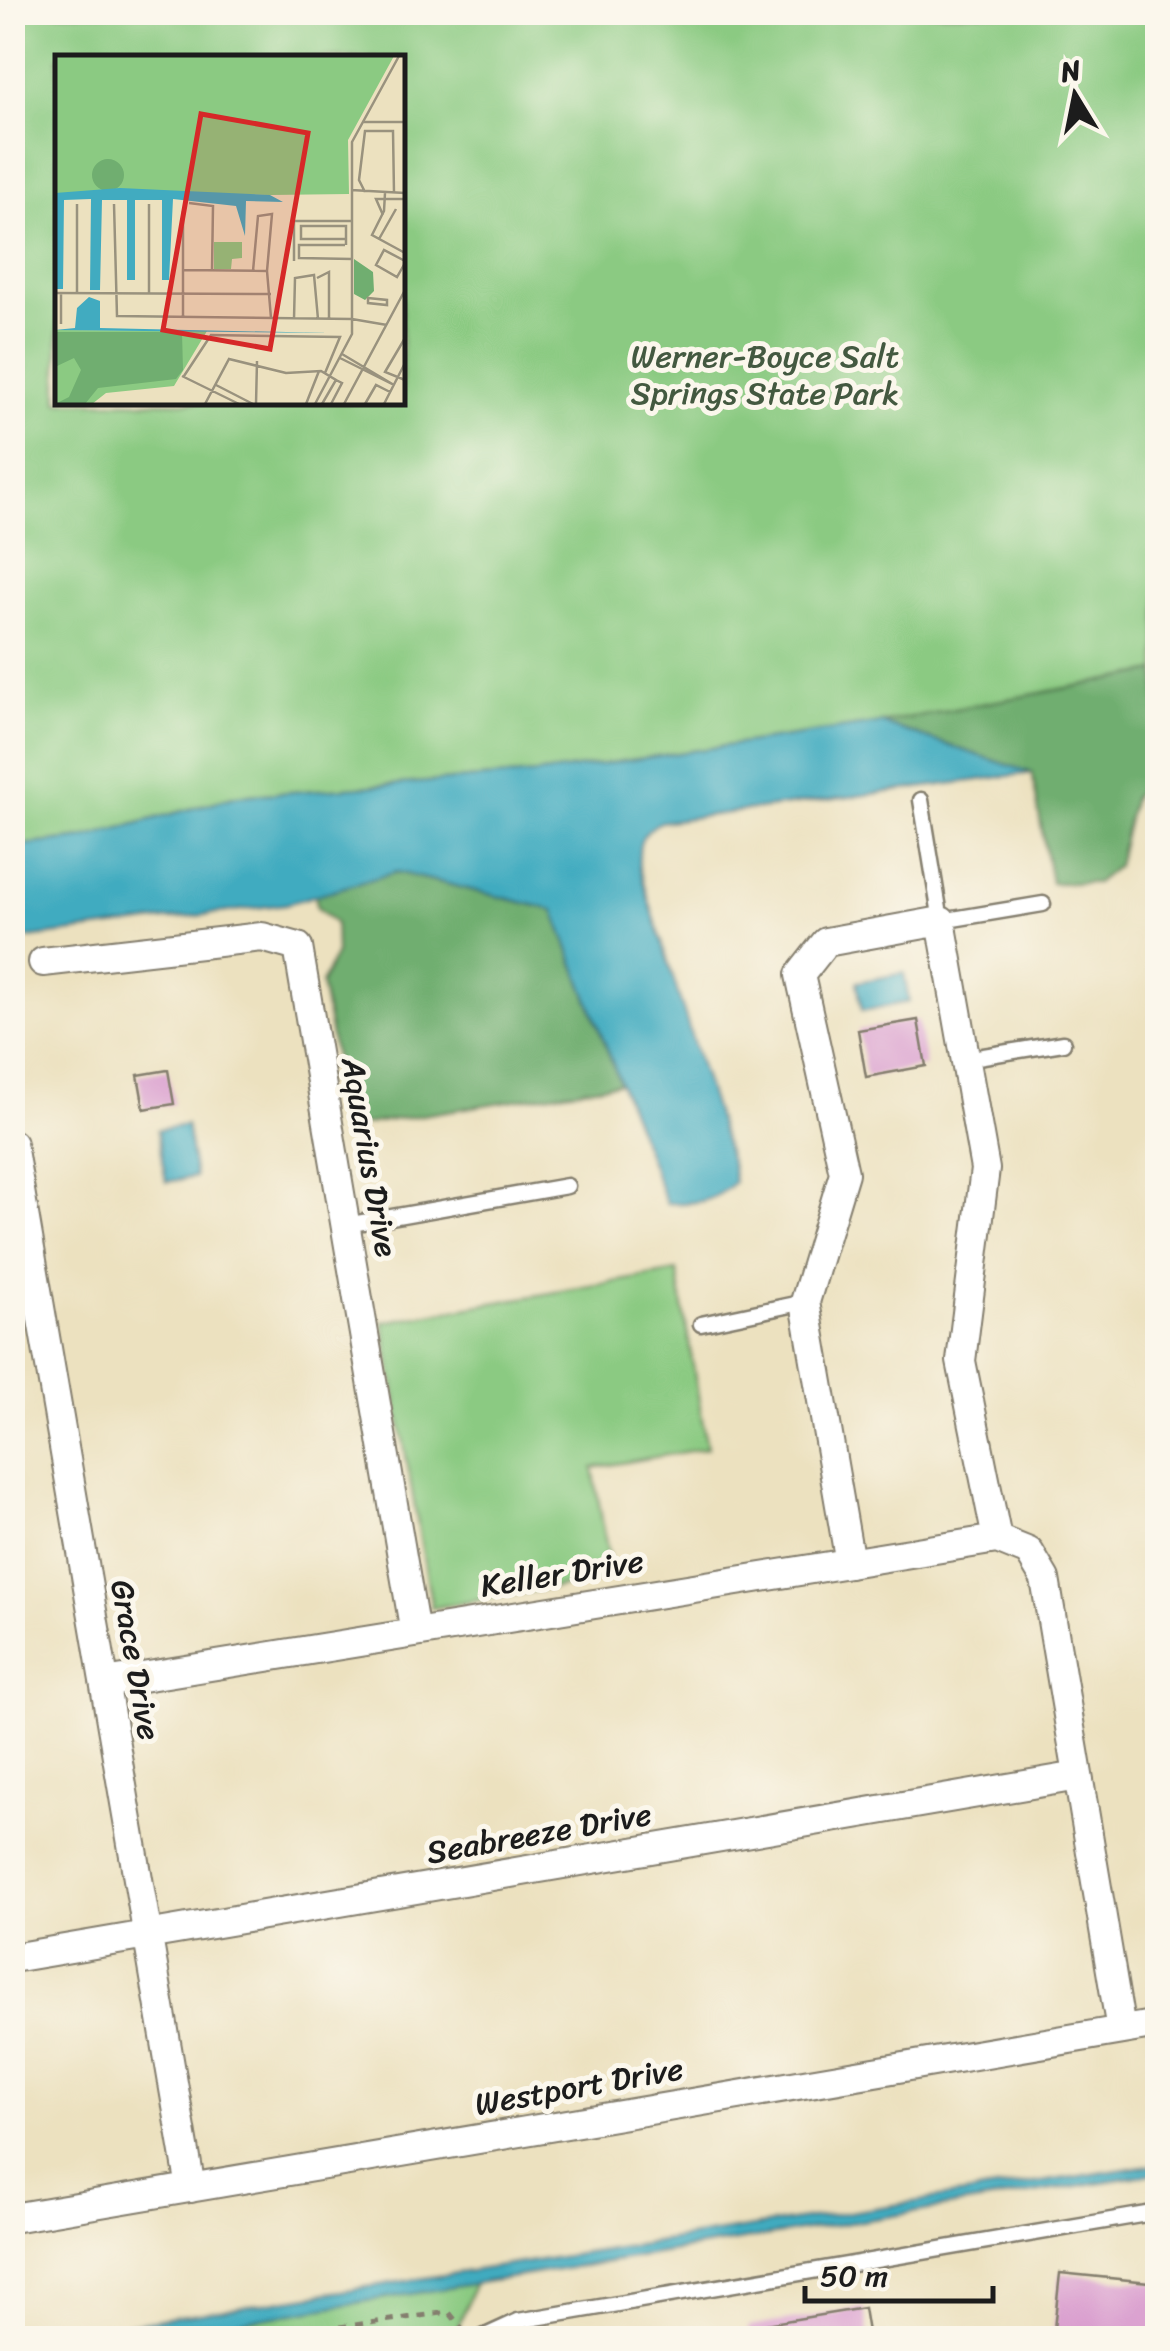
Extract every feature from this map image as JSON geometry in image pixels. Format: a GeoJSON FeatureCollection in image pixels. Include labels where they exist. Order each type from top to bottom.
{"type":"FeatureCollection","features":[{"type":"Feature","properties":{"kind":"street"},"geometry":{"type":"LineString","coordinates":[[850,1562],[806,1302],[844,1173],[800,974],[826,942],[941,921],[985,1169],[960,1361],[997,1539],[1029,1552],[1045,1580],[1121,2030]]}},
{"type":"Feature","properties":{"kind":"street","name":"Aquarius Drive"},"geometry":{"type":"LineString","coordinates":[[43,962],[262,937],[298,947],[415,1632]]}},
{"type":"Feature","properties":{"kind":"street","name":"Grace Drive"},"geometry":{"type":"LineString","coordinates":[[12,1144],[190,2188]]}},
{"type":"Feature","properties":{"kind":"street","name":"Keller Drive"},"geometry":{"type":"LineString","coordinates":[[105,1683],[997,1539]]}},
{"type":"Feature","properties":{"kind":"street","name":"Seabreeze Drive"},"geometry":{"type":"LineString","coordinates":[[12,1958],[1078,1776]]}},
{"type":"Feature","properties":{"kind":"street","name":"Westport Drive"},"geometry":{"type":"LineString","coordinates":[[12,2218],[1158,2024]]}},
{"type":"Feature","properties":{"kind":"lane"},"geometry":{"type":"LineString","coordinates":[[921,800],[941,921],[1043,904]]}},
{"type":"Feature","properties":{"kind":"lane"},"geometry":{"type":"LineString","coordinates":[[1154,804],[1158,824]]}},
{"type":"Feature","properties":{"kind":"lane"},"geometry":{"type":"LineString","coordinates":[[965,1060],[1063,1043]]}},
{"type":"Feature","properties":{"kind":"lane"},"geometry":{"type":"LineString","coordinates":[[346,1225],[568,1186]]}},
{"type":"Feature","properties":{"kind":"lane"},"geometry":{"type":"LineString","coordinates":[[702,1324],[806,1302]]}},
{"type":"Feature","properties":{"kind":"lane"},"geometry":{"type":"LineString","coordinates":[[481,2338],[518,2321],[1158,2212]]}},
{"type":"Feature","properties":{"kind":"path"},"geometry":{"type":"LineString","coordinates":[[260,2338],[449,2312],[465,2333],[464,2338]]}},
{"type":"Feature","properties":{"kind":"green space","name":"Werner-Boyce Salt Springs State Park"},"geometry":{"type":"Polygon","coordinates":[[[12,13],[1157,13],[1157,671],[881,723],[536,774],[237,796],[84,838],[13,846],[12,13]]]}},
{"type":"Feature","properties":{"kind":"green space"},"geometry":{"type":"Polygon","coordinates":[[[1157,671],[1157,767],[1133,797],[1117,866],[1096,883],[1051,883],[1032,773],[881,723],[1157,671]]]}},
{"type":"Feature","properties":{"kind":"green space"},"geometry":{"type":"Polygon","coordinates":[[[397,872],[554,910],[620,1083],[348,1127],[321,984],[336,953],[335,923],[317,907],[315,893],[397,872]]]}},
{"type":"Feature","properties":{"kind":"green space"},"geometry":{"type":"Polygon","coordinates":[[[677,1271],[707,1448],[593,1468],[612,1578],[432,1608],[383,1322],[677,1271]]]}},
{"type":"Feature","properties":{"kind":"green space"},"geometry":{"type":"Polygon","coordinates":[[[475,2282],[454,2338],[139,2338],[475,2282]]]}},
{"type":"Feature","properties":{"kind":"water"},"geometry":{"type":"Polygon","coordinates":[[[881,723],[1032,773],[660,822],[641,841],[639,868],[732,1167],[734,1182],[703,1201],[666,1203],[554,910],[397,872],[286,904],[13,940],[13,846],[84,838],[237,796],[536,774],[881,723]]]}},
{"type":"Feature","properties":{"kind":"water"},"geometry":{"type":"Polygon","coordinates":[[[904,973],[909,1002],[862,1011],[857,982],[904,973]]]}},
{"type":"Feature","properties":{"kind":"water"},"geometry":{"type":"Polygon","coordinates":[[[186,1125],[195,1177],[166,1182],[157,1130],[186,1125]]]}},
{"type":"Feature","properties":{"kind":"water"},"geometry":{"type":"Polygon","coordinates":[[[1157,2164],[1157,2173],[139,2338],[39,2338],[1157,2164]]]}},
{"type":"Feature","properties":{"kind":"building"},"geometry":{"type":"Polygon","coordinates":[[[918,1020],[926,1066],[866,1077],[858,1030],[918,1020]]]}},
{"type":"Feature","properties":{"kind":"building"},"geometry":{"type":"Polygon","coordinates":[[[168,1070],[174,1104],[144,1109],[138,1075],[168,1070]]]}},
{"type":"Feature","properties":{"kind":"building"},"geometry":{"type":"Polygon","coordinates":[[[1060,2273],[1158,2283],[1158,2338],[1053,2338],[1060,2273]]]}},
{"type":"Feature","properties":{"kind":"building"},"geometry":{"type":"Polygon","coordinates":[[[864,2308],[869,2338],[749,2338],[748,2327],[864,2308]]]}}]}
